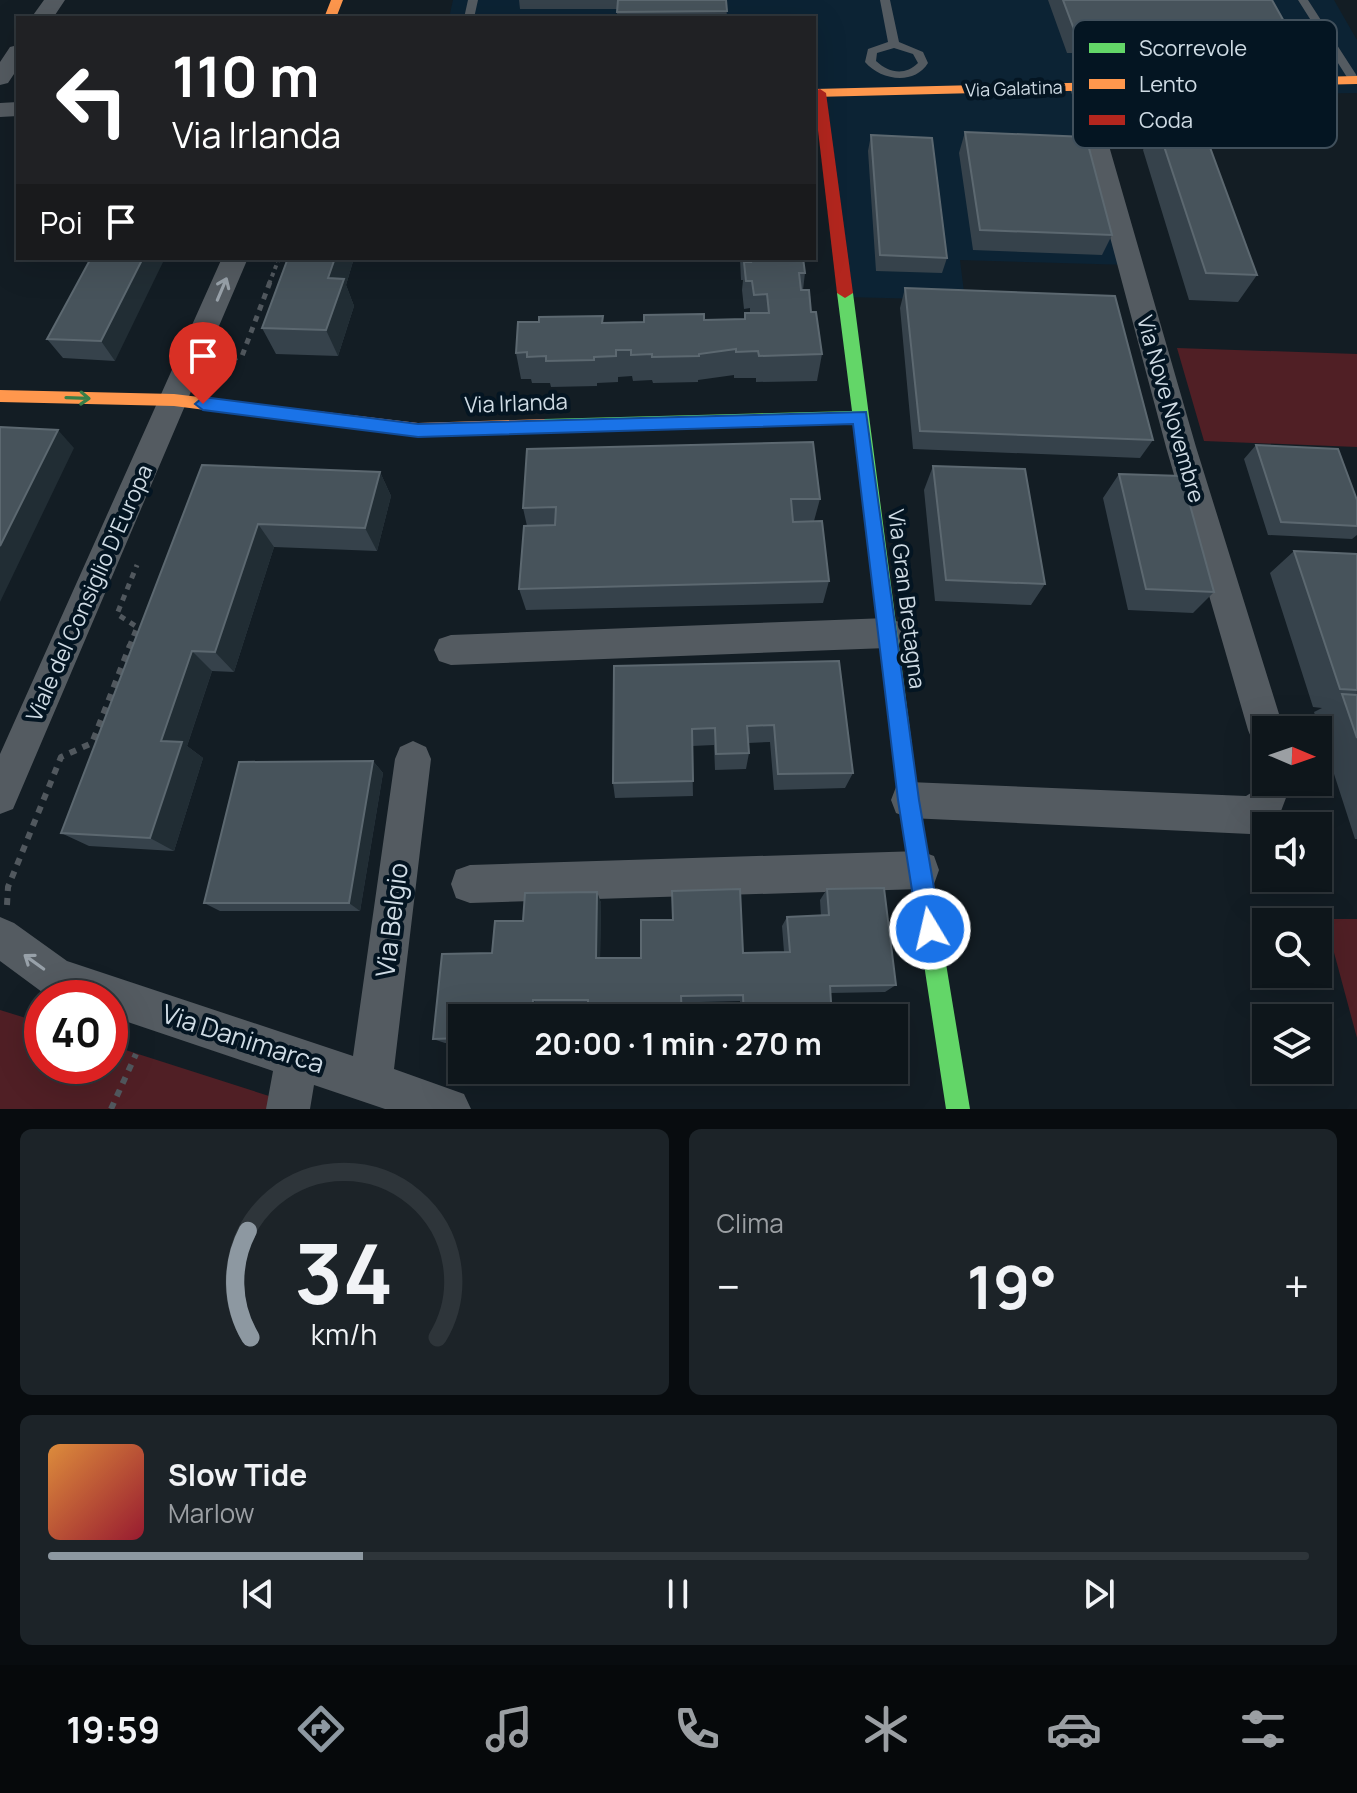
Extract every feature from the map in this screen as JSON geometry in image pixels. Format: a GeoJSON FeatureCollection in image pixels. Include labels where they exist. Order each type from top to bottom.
{"type":"FeatureCollection","features":[{"type":"Feature","properties":{"kind":"street"},"geometry":{"type":"LineString","coordinates":[[0,78],[16,55]]}},
{"type":"Feature","properties":{"kind":"street","name":"Via Galatina"},"geometry":{"type":"LineString","coordinates":[[817,93],[1073,87]]}},
{"type":"Feature","properties":{"kind":"street","name":"Via Gran Bretagna"},"geometry":{"type":"LineString","coordinates":[[817,93],[909,800],[958,1109]]}},
{"type":"Feature","properties":{"kind":"street","name":"Via Nove Novembre"},"geometry":{"type":"LineString","coordinates":[[1098,148],[1181,447],[1262,716]]}},
{"type":"Feature","properties":{"kind":"street","name":"Viale del Consiglio D'Europa"},"geometry":{"type":"LineString","coordinates":[[0,796],[189,402],[234,260]]}},
{"type":"Feature","properties":{"kind":"street","name":"Via Irlanda"},"geometry":{"type":"LineString","coordinates":[[0,396],[189,402],[418,430],[860,417]]}},
{"type":"Feature","properties":{"kind":"street"},"geometry":{"type":"LineString","coordinates":[[451,650],[887,633]]}},
{"type":"Feature","properties":{"kind":"street","name":"Via Belgio"},"geometry":{"type":"LineString","coordinates":[[371,1082],[413,759]]}},
{"type":"Feature","properties":{"kind":"street"},"geometry":{"type":"LineString","coordinates":[[909,800],[1250,815],[1265,806],[1269,796]]}},
{"type":"Feature","properties":{"kind":"street"},"geometry":{"type":"LineString","coordinates":[[470,884],[920,870]]}},
{"type":"Feature","properties":{"kind":"street","name":"Via Danimarca"},"geometry":{"type":"LineString","coordinates":[[3,925],[56,978],[449,1109]]}},
{"type":"Feature","properties":{"kind":"street"},"geometry":{"type":"LineString","coordinates":[[288,1109],[297,1057]]}},
{"type":"Feature","properties":{"kind":"lane"},"geometry":{"type":"LineString","coordinates":[[885,0],[894,44]]}},
{"type":"Feature","properties":{"kind":"lane"},"geometry":{"type":"LineString","coordinates":[[1303,0],[1316,20]]}},
{"type":"Feature","properties":{"kind":"lane"},"geometry":{"type":"LineString","coordinates":[[894,44],[918,52],[923,63],[920,68],[902,75],[886,74],[874,67],[870,62],[872,51],[894,44]]}},
{"type":"Feature","properties":{"kind":"lane"},"geometry":{"type":"LineString","coordinates":[[1337,51],[1356,80]]}},
{"type":"Feature","properties":{"kind":"lane"},"geometry":{"type":"LineString","coordinates":[[861,92],[874,67]]}},
{"type":"Feature","properties":{"kind":"lane"},"geometry":{"type":"LineString","coordinates":[[920,68],[945,91]]}},
{"type":"Feature","properties":{"kind":"path"},"geometry":{"type":"LineString","coordinates":[[189,402],[220,363],[242,356],[276,260]]}},
{"type":"Feature","properties":{"kind":"path"},"geometry":{"type":"LineString","coordinates":[[3,925],[8,887],[61,757],[92,743],[137,627],[117,614],[140,558]]}},
{"type":"Feature","properties":{"kind":"path"},"geometry":{"type":"LineString","coordinates":[[111,1109],[136,1054]]}},
{"type":"Feature","properties":{"kind":"shaded area"},"geometry":{"type":"Polygon","coordinates":[[[453,0],[1334,0],[1357,40],[1357,93],[1337,93],[1337,20],[1073,20],[1073,148],[1098,148],[1130,265],[960,260],[965,300],[845,297],[816,104],[816,16],[449,16],[453,0]]]}},
{"type":"Feature","properties":{"kind":"shaded area"},"geometry":{"type":"Polygon","coordinates":[[[1177,348],[1357,354],[1357,447],[1204,441],[1177,348]]]}},
{"type":"Feature","properties":{"kind":"shaded area"},"geometry":{"type":"Polygon","coordinates":[[[1332,919],[1357,919],[1357,1038],[1332,945],[1332,919]]]}},
{"type":"Feature","properties":{"kind":"shaded area"},"geometry":{"type":"Polygon","coordinates":[[[0,1010],[24,1017],[24,1084],[128,1084],[128,1051],[269,1096],[267,1109],[0,1109],[0,1010]]]}},
{"type":"Feature","properties":{"kind":"building"},"geometry":{"type":"Polygon","coordinates":[[[618,0],[726,0],[727,11],[617,12],[618,0]]]}},
{"type":"Feature","properties":{"kind":"building"},"geometry":{"type":"Polygon","coordinates":[[[1063,0],[1272,0],[1283,20],[1073,20],[1073,27],[1063,0]]]}},
{"type":"Feature","properties":{"kind":"building"},"geometry":{"type":"Polygon","coordinates":[[[965,132],[1073,136],[1073,148],[1089,148],[1112,235],[980,230],[965,132]]]}},
{"type":"Feature","properties":{"kind":"building"},"geometry":{"type":"Polygon","coordinates":[[[871,135],[932,138],[947,258],[880,255],[871,135]]]}},
{"type":"Feature","properties":{"kind":"building"},"geometry":{"type":"Polygon","coordinates":[[[1165,148],[1210,148],[1257,275],[1206,273],[1165,148]]]}},
{"type":"Feature","properties":{"kind":"building"},"geometry":{"type":"Polygon","coordinates":[[[90,260],[142,260],[101,341],[47,339],[90,260]]]}},
{"type":"Feature","properties":{"kind":"building"},"geometry":{"type":"Polygon","coordinates":[[[287,260],[334,260],[328,278],[344,279],[326,330],[262,328],[287,260]]]}},
{"type":"Feature","properties":{"kind":"building"},"geometry":{"type":"Polygon","coordinates":[[[803,260],[805,273],[799,273],[801,290],[809,290],[811,312],[816,312],[822,354],[759,356],[758,351],[736,352],[736,349],[699,356],[652,357],[652,354],[631,355],[631,350],[616,350],[616,356],[594,357],[594,360],[546,361],[546,356],[527,357],[527,352],[516,353],[518,322],[539,322],[539,317],[603,316],[602,323],[644,322],[644,315],[704,314],[704,320],[745,319],[745,313],[769,313],[767,294],[754,295],[752,281],[746,281],[744,262],[803,260]]]}},
{"type":"Feature","properties":{"kind":"building"},"geometry":{"type":"Polygon","coordinates":[[[905,288],[1115,296],[1153,440],[920,431],[905,288]]]}},
{"type":"Feature","properties":{"kind":"building"},"geometry":{"type":"Polygon","coordinates":[[[0,427],[58,430],[0,546],[0,427]]]}},
{"type":"Feature","properties":{"kind":"building"},"geometry":{"type":"Polygon","coordinates":[[[813,442],[820,499],[791,499],[793,522],[822,521],[829,581],[519,589],[524,526],[555,525],[556,507],[523,508],[527,449],[813,442]]]}},
{"type":"Feature","properties":{"kind":"building"},"geometry":{"type":"Polygon","coordinates":[[[1256,445],[1338,449],[1357,500],[1357,526],[1281,522],[1256,445]]]}},
{"type":"Feature","properties":{"kind":"building"},"geometry":{"type":"Polygon","coordinates":[[[202,465],[380,472],[365,528],[258,524],[215,652],[192,651],[161,741],[182,742],[150,838],[61,833],[202,465]]]}},
{"type":"Feature","properties":{"kind":"building"},"geometry":{"type":"Polygon","coordinates":[[[933,466],[1025,469],[1045,584],[946,580],[933,466]]]}},
{"type":"Feature","properties":{"kind":"building"},"geometry":{"type":"Polygon","coordinates":[[[1119,474],[1182,476],[1214,592],[1146,589],[1119,474]]]}},
{"type":"Feature","properties":{"kind":"building"},"geometry":{"type":"Polygon","coordinates":[[[1294,551],[1357,554],[1357,690],[1340,689],[1294,551]]]}},
{"type":"Feature","properties":{"kind":"building"},"geometry":{"type":"Polygon","coordinates":[[[839,661],[853,773],[778,774],[774,725],[747,726],[749,753],[716,754],[715,728],[692,729],[693,781],[613,783],[614,666],[839,661]]]}},
{"type":"Feature","properties":{"kind":"building"},"geometry":{"type":"Polygon","coordinates":[[[1342,694],[1357,695],[1357,738],[1342,694]]]}},
{"type":"Feature","properties":{"kind":"building"},"geometry":{"type":"Polygon","coordinates":[[[373,761],[349,903],[204,903],[239,762],[373,761]]]}},
{"type":"Feature","properties":{"kind":"building"},"geometry":{"type":"Polygon","coordinates":[[[884,888],[896,985],[830,986],[831,1004],[743,1004],[743,995],[681,996],[681,1004],[588,1004],[588,1000],[533,1000],[533,1004],[448,1004],[448,1038],[433,1039],[442,954],[492,953],[495,921],[523,921],[525,893],[597,892],[596,958],[641,958],[641,920],[673,920],[672,891],[740,889],[743,953],[790,952],[787,917],[829,915],[827,889],[884,888]]]}},
{"type":"Feature","properties":{"kind":"traffic: fast"},"geometry":{"type":"LineString","coordinates":[[845,293],[909,800],[958,1109]]}},
{"type":"Feature","properties":{"kind":"traffic: fast"},"geometry":{"type":"LineString","coordinates":[[544,426],[860,417]]}},
{"type":"Feature","properties":{"kind":"traffic: slow"},"geometry":{"type":"LineString","coordinates":[[331,16],[337,0]]}},
{"type":"Feature","properties":{"kind":"traffic: slow"},"geometry":{"type":"LineString","coordinates":[[1337,80],[1357,80]]}},
{"type":"Feature","properties":{"kind":"traffic: slow"},"geometry":{"type":"LineString","coordinates":[[816,93],[1073,87]]}},
{"type":"Feature","properties":{"kind":"traffic: slow"},"geometry":{"type":"LineString","coordinates":[[0,396],[174,400],[418,430],[544,426]]}},
{"type":"Feature","properties":{"kind":"traffic: jam"},"geometry":{"type":"LineString","coordinates":[[820,93],[845,293]]}},
{"type":"Feature","properties":{"kind":"route"},"geometry":{"type":"LineString","coordinates":[[203,404],[418,430],[860,417],[909,800],[930,929]]}}]}
